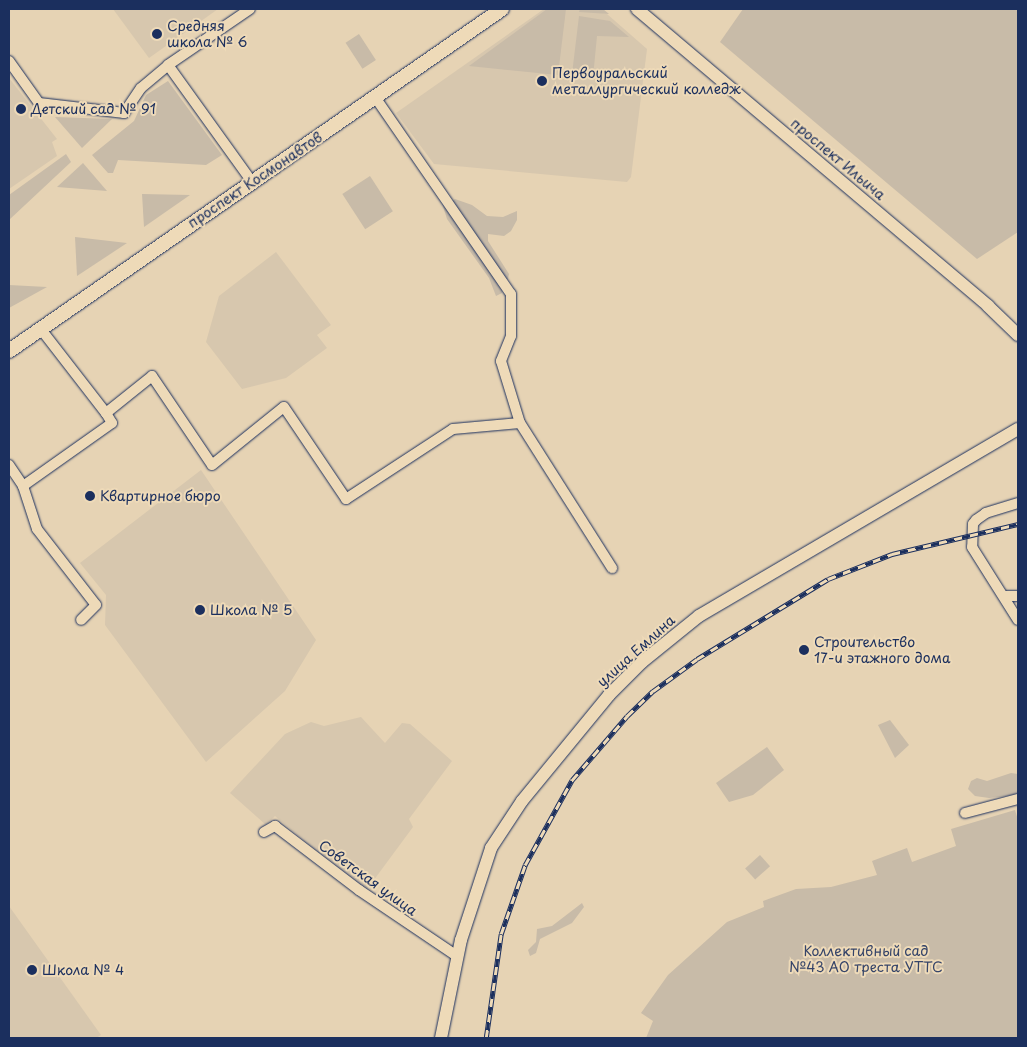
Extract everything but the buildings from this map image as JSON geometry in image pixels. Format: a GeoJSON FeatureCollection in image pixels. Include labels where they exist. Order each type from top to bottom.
{"type":"FeatureCollection","features":[{"type":"Feature","properties":{"kind":"main road","name":"проспект Космонавтов"},"geometry":{"type":"LineString","coordinates":[[9,351],[502,9]]}},
{"type":"Feature","properties":{"kind":"street"},"geometry":{"type":"LineString","coordinates":[[9,62],[40,102],[124,113],[141,88],[168,65],[250,9]]}},
{"type":"Feature","properties":{"kind":"street","name":"проспект Ильича"},"geometry":{"type":"LineString","coordinates":[[637,9],[981,300],[1018,335]]}},
{"type":"Feature","properties":{"kind":"street"},"geometry":{"type":"LineString","coordinates":[[168,65],[252,182]]}},
{"type":"Feature","properties":{"kind":"street"},"geometry":{"type":"LineString","coordinates":[[375,97],[511,294],[511,336],[501,361],[520,423],[612,568]]}},
{"type":"Feature","properties":{"kind":"street"},"geometry":{"type":"LineString","coordinates":[[23,486],[112,423],[40,328]]}},
{"type":"Feature","properties":{"kind":"street"},"geometry":{"type":"LineString","coordinates":[[106,413],[152,376],[212,465],[284,406],[346,499],[453,428],[520,423]]}},
{"type":"Feature","properties":{"kind":"street","name":"улица Емлина"},"geometry":{"type":"LineString","coordinates":[[441,1038],[457,956],[483,868],[500,832],[588,717],[642,662],[698,616],[1018,429]]}},
{"type":"Feature","properties":{"kind":"street"},"geometry":{"type":"LineString","coordinates":[[9,465],[23,486],[36,529],[96,605],[80,620]]}},
{"type":"Feature","properties":{"kind":"street"},"geometry":{"type":"LineString","coordinates":[[1018,503],[986,513],[973,524],[972,547],[1018,620]]}},
{"type":"Feature","properties":{"kind":"street"},"geometry":{"type":"LineString","coordinates":[[1004,596],[1018,596]]}},
{"type":"Feature","properties":{"kind":"street"},"geometry":{"type":"LineString","coordinates":[[965,813],[1018,799]]}},
{"type":"Feature","properties":{"kind":"street","name":"Советская улица"},"geometry":{"type":"LineString","coordinates":[[264,832],[275,826],[352,885],[457,956]]}},
{"type":"Feature","properties":{"kind":"shaded area","name":"Средняя школа № 6"},"geometry":{"type":"Polygon","coordinates":[[[113,9],[218,9],[149,58],[113,9]]]}},
{"type":"Feature","properties":{"kind":"shaded area","name":"Первоуральский металлургический колледж"},"geometry":{"type":"Polygon","coordinates":[[[544,9],[582,9],[607,14],[647,49],[631,177],[627,182],[434,164],[396,113],[544,9]]]}},
{"type":"Feature","properties":{"kind":"shaded area","name":"Детский сад № 91"},"geometry":{"type":"Polygon","coordinates":[[[9,78],[57,139],[52,142],[57,156],[9,189],[9,78]]]}},
{"type":"Feature","properties":{"kind":"shaded area"},"geometry":{"type":"Polygon","coordinates":[[[276,252],[331,325],[317,335],[327,348],[286,378],[242,389],[206,342],[219,296],[276,252]]]}},
{"type":"Feature","properties":{"kind":"shaded area","name":"Школа № 5"},"geometry":{"type":"Polygon","coordinates":[[[201,470],[316,640],[285,691],[206,762],[105,625],[106,595],[80,563],[201,470]]]}},
{"type":"Feature","properties":{"kind":"shaded area"},"geometry":{"type":"Polygon","coordinates":[[[361,717],[385,743],[402,723],[410,724],[452,761],[409,819],[413,827],[365,892],[275,816],[266,825],[230,793],[285,734],[311,722],[324,726],[361,717]]]}},
{"type":"Feature","properties":{"kind":"shaded area","name":"Школа № 4"},"geometry":{"type":"Polygon","coordinates":[[[9,906],[101,1035],[96,1038],[9,1038],[9,906]]]}},
{"type":"Feature","properties":{"kind":"green space"},"geometry":{"type":"Polygon","coordinates":[[[547,9],[566,9],[558,75],[469,66],[547,9]]]}},
{"type":"Feature","properties":{"kind":"green space"},"geometry":{"type":"Polygon","coordinates":[[[580,9],[603,9],[609,14],[579,12],[580,9]]]}},
{"type":"Feature","properties":{"kind":"green space"},"geometry":{"type":"Polygon","coordinates":[[[743,9],[1018,9],[1018,232],[977,259],[720,42],[743,9]]]}},
{"type":"Feature","properties":{"kind":"green space"},"geometry":{"type":"Polygon","coordinates":[[[579,16],[610,21],[629,37],[597,36],[593,77],[572,74],[579,16]]]}},
{"type":"Feature","properties":{"kind":"green space"},"geometry":{"type":"Polygon","coordinates":[[[359,34],[376,60],[362,69],[346,43],[359,34]]]}},
{"type":"Feature","properties":{"kind":"green space"},"geometry":{"type":"Polygon","coordinates":[[[168,81],[222,155],[206,165],[118,160],[113,173],[108,173],[92,155],[134,121],[146,95],[168,81]]]}},
{"type":"Feature","properties":{"kind":"green space"},"geometry":{"type":"Polygon","coordinates":[[[55,117],[112,119],[82,148],[55,117]]]}},
{"type":"Feature","properties":{"kind":"green space"},"geometry":{"type":"Polygon","coordinates":[[[66,154],[71,162],[9,220],[9,195],[66,154]]]}},
{"type":"Feature","properties":{"kind":"green space"},"geometry":{"type":"Polygon","coordinates":[[[83,163],[107,191],[57,187],[83,163]]]}},
{"type":"Feature","properties":{"kind":"green space"},"geometry":{"type":"Polygon","coordinates":[[[370,176],[393,211],[365,229],[342,194],[370,176]]]}},
{"type":"Feature","properties":{"kind":"green space"},"geometry":{"type":"Polygon","coordinates":[[[142,194],[190,195],[144,227],[142,194]]]}},
{"type":"Feature","properties":{"kind":"green space"},"geometry":{"type":"Polygon","coordinates":[[[455,199],[472,205],[487,216],[503,217],[517,211],[517,220],[511,231],[504,236],[488,234],[488,241],[509,274],[508,279],[504,279],[452,201],[455,199]]]}},
{"type":"Feature","properties":{"kind":"green space"},"geometry":{"type":"Polygon","coordinates":[[[442,203],[502,285],[502,293],[496,296],[489,278],[447,219],[442,203]]]}},
{"type":"Feature","properties":{"kind":"green space"},"geometry":{"type":"Polygon","coordinates":[[[75,237],[127,243],[77,276],[75,237]]]}},
{"type":"Feature","properties":{"kind":"green space"},"geometry":{"type":"Polygon","coordinates":[[[9,285],[47,287],[9,308],[9,285]]]}},
{"type":"Feature","properties":{"kind":"green space"},"geometry":{"type":"Polygon","coordinates":[[[890,720],[909,745],[895,758],[878,725],[890,720]]]}},
{"type":"Feature","properties":{"kind":"green space"},"geometry":{"type":"Polygon","coordinates":[[[767,747],[784,770],[753,795],[729,802],[716,783],[767,747]]]}},
{"type":"Feature","properties":{"kind":"green space"},"geometry":{"type":"Polygon","coordinates":[[[1011,773],[1018,774],[1018,795],[989,798],[975,796],[968,789],[971,781],[977,778],[987,781],[1011,773]]]}},
{"type":"Feature","properties":{"kind":"green space","name":"Коллективный сад №43 АО треста УТТС"},"geometry":{"type":"Polygon","coordinates":[[[1015,810],[1018,820],[1018,1038],[646,1038],[653,1021],[641,1013],[668,975],[727,922],[764,907],[763,901],[796,889],[831,887],[877,875],[872,861],[907,848],[912,862],[956,846],[951,829],[1015,810]]]}},
{"type":"Feature","properties":{"kind":"green space"},"geometry":{"type":"Polygon","coordinates":[[[760,855],[770,866],[755,880],[745,868],[760,855]]]}},
{"type":"Feature","properties":{"kind":"green space"},"geometry":{"type":"Polygon","coordinates":[[[582,903],[584,907],[572,923],[540,939],[536,953],[530,956],[528,950],[536,942],[537,929],[552,926],[582,903]]]}},
{"type":"Feature","properties":{"kind":"railway"},"geometry":{"type":"LineString","coordinates":[[486,1038],[501,934],[525,865],[572,780],[627,716],[653,691],[697,659],[828,579],[892,554],[1018,524]]}},
{"type":"Feature","properties":{"kind":"place","name":"Средняя школа № 6"},"geometry":{"type":"Point","coordinates":[157,34]}},
{"type":"Feature","properties":{"kind":"place","name":"Первоуральский металлургический колледж"},"geometry":{"type":"Point","coordinates":[542,81]}},
{"type":"Feature","properties":{"kind":"place","name":"Детский сад № 91"},"geometry":{"type":"Point","coordinates":[21,109]}},
{"type":"Feature","properties":{"kind":"place","name":"Квартирное бюро"},"geometry":{"type":"Point","coordinates":[90,496]}},
{"type":"Feature","properties":{"kind":"place","name":"Школа № 5"},"geometry":{"type":"Point","coordinates":[200,610]}},
{"type":"Feature","properties":{"kind":"place","name":"Строительство 17-и этажного дома"},"geometry":{"type":"Point","coordinates":[804,650]}},
{"type":"Feature","properties":{"kind":"place","name":"Школа № 4"},"geometry":{"type":"Point","coordinates":[32,970]}}]}
